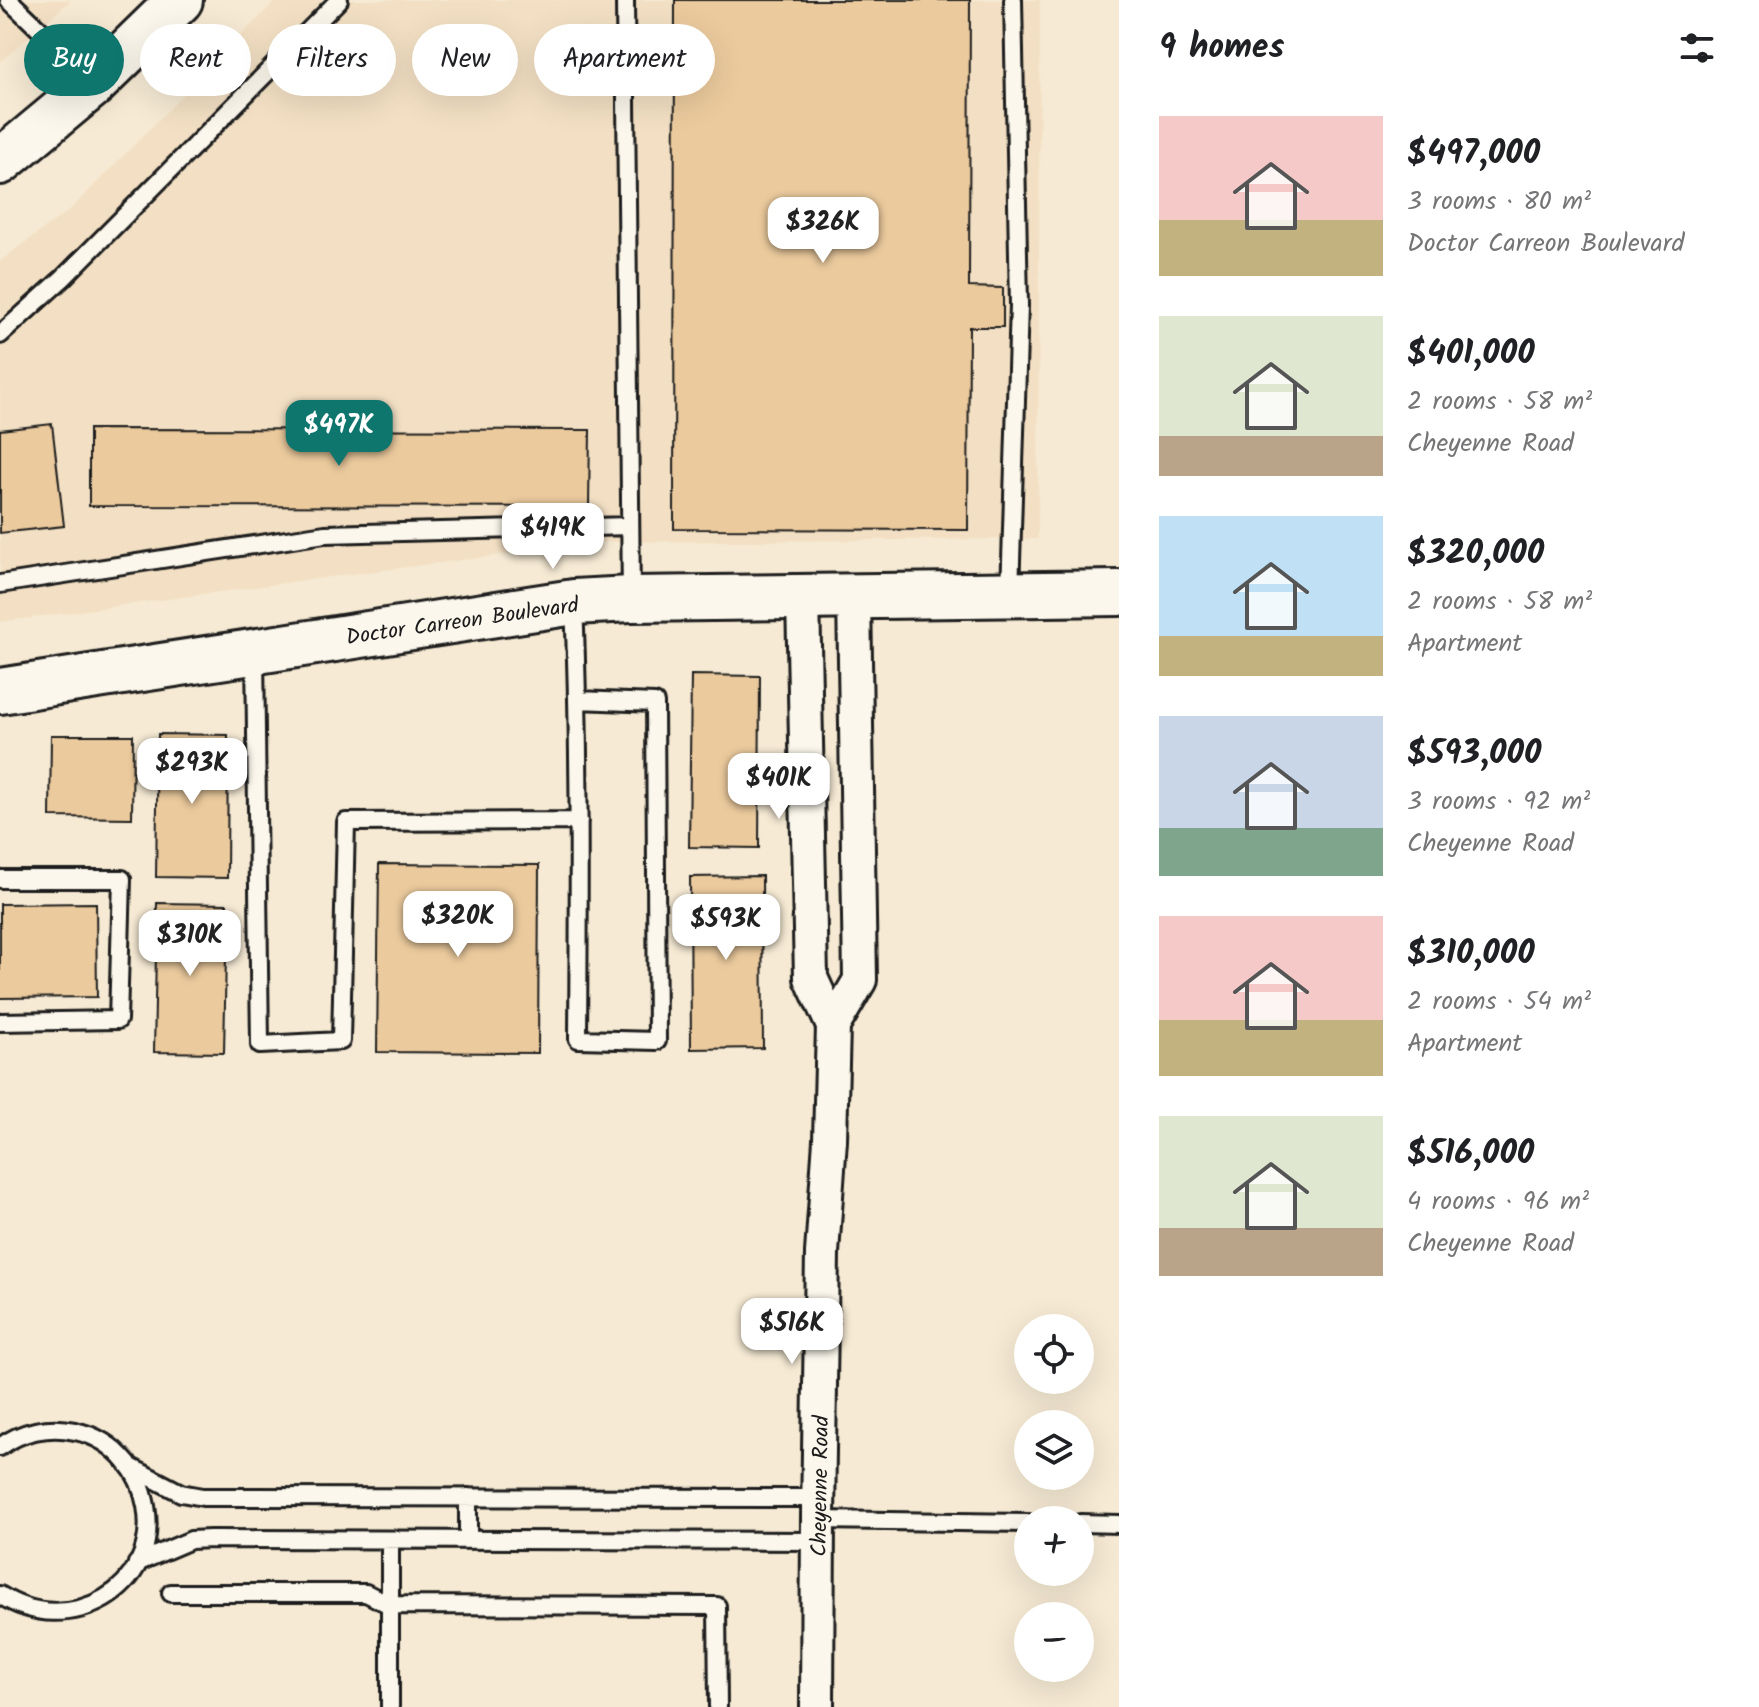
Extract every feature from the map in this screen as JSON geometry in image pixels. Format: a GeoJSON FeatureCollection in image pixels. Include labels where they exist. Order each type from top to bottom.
{"type":"FeatureCollection","features":[{"type":"Feature","properties":{"kind":"main road"},"geometry":{"type":"LineString","coordinates":[[124,55],[180,0]]}},
{"type":"Feature","properties":{"kind":"main road"},"geometry":{"type":"LineString","coordinates":[[0,162],[79,96]]}},
{"type":"Feature","properties":{"kind":"main road","name":"Doctor Carreon Boulevard"},"geometry":{"type":"LineString","coordinates":[[0,691],[574,602],[1119,593]]}},
{"type":"Feature","properties":{"kind":"street","name":"Cheyenne Road"},"geometry":{"type":"LineString","coordinates":[[833,1026],[860,980],[854,596]]}},
{"type":"Feature","properties":{"kind":"street","name":"Cheyenne Road"},"geometry":{"type":"LineString","coordinates":[[803,597],[811,978],[833,1026],[830,1140],[822,1253],[817,1707]]}},
{"type":"Feature","properties":{"kind":"lane"},"geometry":{"type":"LineString","coordinates":[[9,0],[34,24]]}},
{"type":"Feature","properties":{"kind":"lane"},"geometry":{"type":"LineString","coordinates":[[0,335],[63,278],[339,0]]}},
{"type":"Feature","properties":{"kind":"lane"},"geometry":{"type":"LineString","coordinates":[[625,0],[631,599]]}},
{"type":"Feature","properties":{"kind":"lane"},"geometry":{"type":"LineString","coordinates":[[1010,594],[1019,305],[1013,0]]}},
{"type":"Feature","properties":{"kind":"lane"},"geometry":{"type":"LineString","coordinates":[[0,584],[325,534],[630,526]]}},
{"type":"Feature","properties":{"kind":"lane"},"geometry":{"type":"LineString","coordinates":[[574,602],[578,700],[578,1039],[657,1041],[655,703],[578,700]]}},
{"type":"Feature","properties":{"kind":"lane"},"geometry":{"type":"LineString","coordinates":[[255,651],[260,1045],[341,1041],[346,822],[579,821]]}},
{"type":"Feature","properties":{"kind":"lane"},"geometry":{"type":"LineString","coordinates":[[0,879],[122,879],[118,1020],[0,1022]]}},
{"type":"Feature","properties":{"kind":"lane"},"geometry":{"type":"LineString","coordinates":[[0,1447],[30,1432],[49,1429],[68,1429],[86,1434],[103,1442],[131,1467],[143,1493],[147,1512],[145,1544],[137,1563],[125,1581],[91,1606],[71,1612],[50,1613],[29,1610],[0,1595]]}},
{"type":"Feature","properties":{"kind":"lane"},"geometry":{"type":"LineString","coordinates":[[131,1467],[181,1493],[203,1497],[468,1497],[818,1520],[1014,1523]]}},
{"type":"Feature","properties":{"kind":"lane"},"geometry":{"type":"LineString","coordinates":[[468,1497],[468,1540]]}},
{"type":"Feature","properties":{"kind":"lane"},"geometry":{"type":"LineString","coordinates":[[137,1563],[191,1540],[468,1540],[818,1520]]}},
{"type":"Feature","properties":{"kind":"lane"},"geometry":{"type":"LineString","coordinates":[[1094,1523],[1119,1524]]}},
{"type":"Feature","properties":{"kind":"lane"},"geometry":{"type":"LineString","coordinates":[[390,1540],[390,1707]]}},
{"type":"Feature","properties":{"kind":"lane"},"geometry":{"type":"LineString","coordinates":[[171,1593],[366,1593],[390,1605],[717,1606],[718,1707]]}},
{"type":"Feature","properties":{"kind":"shaded area"},"geometry":{"type":"Polygon","coordinates":[[[0,0],[71,0],[44,24],[24,24],[24,41],[0,62],[0,0]]]}},
{"type":"Feature","properties":{"kind":"shaded area"},"geometry":{"type":"Polygon","coordinates":[[[276,0],[1040,0],[1038,539],[602,542],[0,622],[0,261],[72,208],[182,96],[251,96],[251,25],[276,0]]]}},
{"type":"Feature","properties":{"kind":"building"},"geometry":{"type":"Polygon","coordinates":[[[675,0],[970,0],[969,287],[1003,288],[1003,327],[969,327],[968,530],[674,529],[675,96],[715,96],[715,24],[675,24],[675,0]]]}},
{"type":"Feature","properties":{"kind":"building"},"geometry":{"type":"Polygon","coordinates":[[[52,424],[64,526],[0,533],[0,430],[52,424]]]}},
{"type":"Feature","properties":{"kind":"building"},"geometry":{"type":"Polygon","coordinates":[[[89,429],[590,430],[589,507],[89,506],[89,429]]]}},
{"type":"Feature","properties":{"kind":"building"},"geometry":{"type":"Polygon","coordinates":[[[691,675],[760,676],[759,848],[689,847],[691,675]]]}},
{"type":"Feature","properties":{"kind":"building"},"geometry":{"type":"Polygon","coordinates":[[[158,734],[228,735],[227,878],[156,877],[158,734]]]}},
{"type":"Feature","properties":{"kind":"building"},"geometry":{"type":"Polygon","coordinates":[[[51,735],[133,735],[132,818],[50,817],[51,735]]]}},
{"type":"Feature","properties":{"kind":"building"},"geometry":{"type":"Polygon","coordinates":[[[379,864],[539,865],[538,1053],[377,1052],[379,864]]]}},
{"type":"Feature","properties":{"kind":"building"},"geometry":{"type":"Polygon","coordinates":[[[762,876],[763,1048],[691,1049],[690,877],[762,876]]]}},
{"type":"Feature","properties":{"kind":"building"},"geometry":{"type":"Polygon","coordinates":[[[96,903],[97,997],[0,998],[0,904],[96,903]]]}},
{"type":"Feature","properties":{"kind":"building"},"geometry":{"type":"Polygon","coordinates":[[[157,903],[227,904],[224,1053],[154,1052],[157,903]]]}}]}
